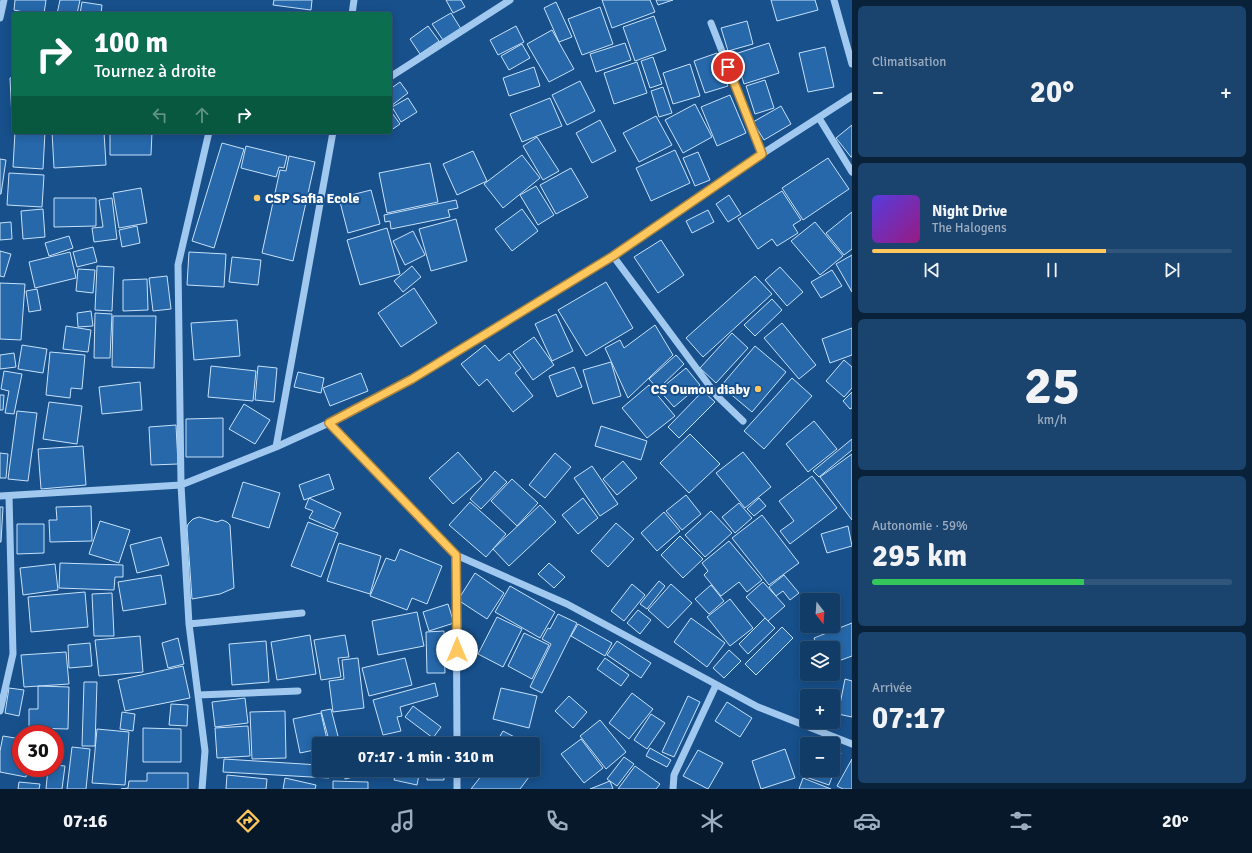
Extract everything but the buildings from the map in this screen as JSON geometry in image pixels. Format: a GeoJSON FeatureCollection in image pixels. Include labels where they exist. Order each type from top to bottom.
{"type":"FeatureCollection","features":[{"type":"Feature","properties":{"kind":"street"},"geometry":{"type":"LineString","coordinates":[[0,18],[4,0]]}},
{"type":"Feature","properties":{"kind":"street"},"geometry":{"type":"LineString","coordinates":[[352,12],[354,0]]}},
{"type":"Feature","properties":{"kind":"street"},"geometry":{"type":"LineString","coordinates":[[392,76],[510,0]]}},
{"type":"Feature","properties":{"kind":"street"},"geometry":{"type":"LineString","coordinates":[[834,0],[852,64]]}},
{"type":"Feature","properties":{"kind":"street"},"geometry":{"type":"LineString","coordinates":[[712,23],[762,154]]}},
{"type":"Feature","properties":{"kind":"street"},"geometry":{"type":"LineString","coordinates":[[0,496],[181,485],[276,447],[329,423],[412,379],[613,256],[762,154],[852,96]]}},
{"type":"Feature","properties":{"kind":"street"},"geometry":{"type":"LineString","coordinates":[[819,118],[852,172]]}},
{"type":"Feature","properties":{"kind":"street"},"geometry":{"type":"LineString","coordinates":[[202,789],[205,751],[189,624],[181,485],[178,265],[209,134]]}},
{"type":"Feature","properties":{"kind":"street"},"geometry":{"type":"LineString","coordinates":[[276,447],[333,134]]}},
{"type":"Feature","properties":{"kind":"street"},"geometry":{"type":"LineString","coordinates":[[613,256],[717,396],[743,421]]}},
{"type":"Feature","properties":{"kind":"street"},"geometry":{"type":"LineString","coordinates":[[329,423],[456,555],[567,604],[758,707],[852,744]]}},
{"type":"Feature","properties":{"kind":"street"},"geometry":{"type":"LineString","coordinates":[[0,711],[13,654],[9,496]]}},
{"type":"Feature","properties":{"kind":"street"},"geometry":{"type":"LineString","coordinates":[[456,555],[457,737]]}},
{"type":"Feature","properties":{"kind":"street"},"geometry":{"type":"LineString","coordinates":[[189,624],[302,613]]}},
{"type":"Feature","properties":{"kind":"street"},"geometry":{"type":"LineString","coordinates":[[672,789],[674,775],[716,685]]}},
{"type":"Feature","properties":{"kind":"street"},"geometry":{"type":"LineString","coordinates":[[198,695],[298,691]]}},
{"type":"Feature","properties":{"kind":"street"},"geometry":{"type":"LineString","coordinates":[[457,777],[457,789]]}},
{"type":"Feature","properties":{"kind":"place","name":"CSP Safia Ecole"},"geometry":{"type":"Point","coordinates":[257,198]}},
{"type":"Feature","properties":{"kind":"place","name":"CS Oumou diaby"},"geometry":{"type":"Point","coordinates":[758,389]}},
{"type":"Feature","properties":{"kind":"route"},"geometry":{"type":"LineString","coordinates":[[457,650],[456,555],[329,423],[412,379],[613,256],[762,154],[728,67]]}}]}
